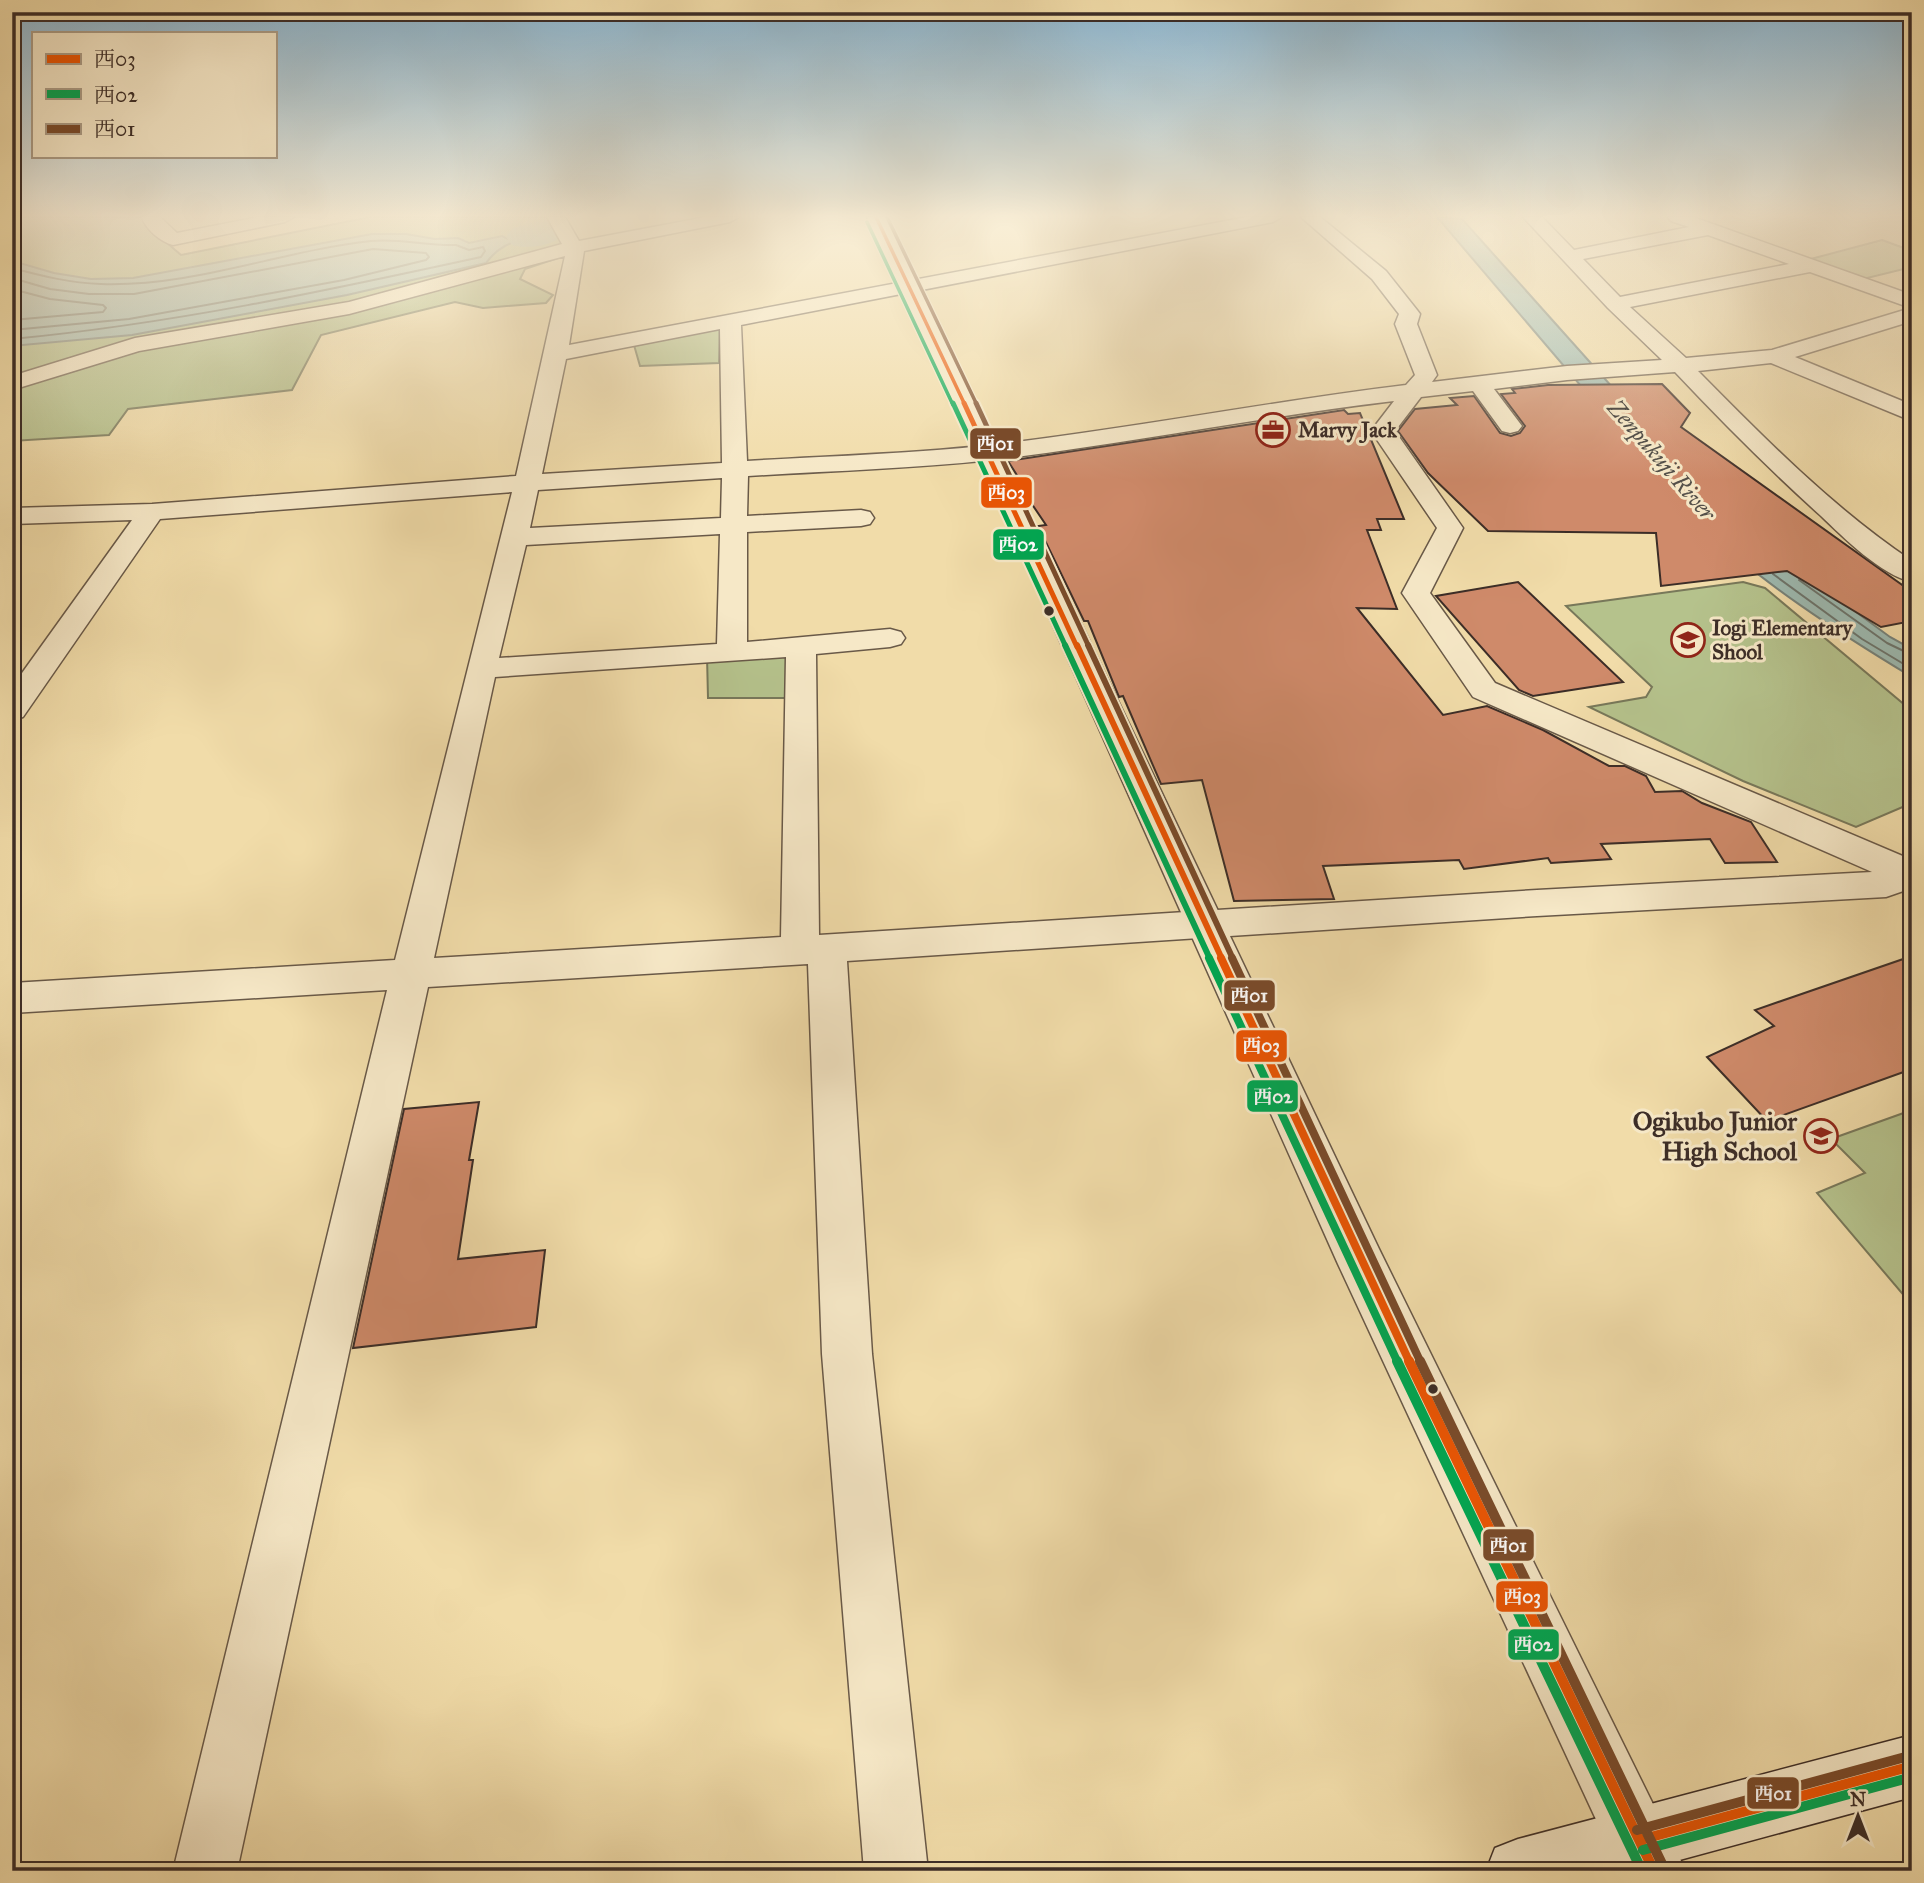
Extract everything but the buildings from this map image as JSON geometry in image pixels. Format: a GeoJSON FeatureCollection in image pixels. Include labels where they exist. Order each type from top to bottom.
{"type":"FeatureCollection","features":[{"type":"Feature","properties":{"kind":"street"},"geometry":{"type":"LineString","coordinates":[[12,383],[135,345],[361,305]]}},
{"type":"Feature","properties":{"kind":"street"},"geometry":{"type":"LineString","coordinates":[[205,1871],[481,669],[528,483],[566,305]]}},
{"type":"Feature","properties":{"kind":"street"},"geometry":{"type":"LineString","coordinates":[[557,354],[820,305]]}},
{"type":"Feature","properties":{"kind":"street"},"geometry":{"type":"LineString","coordinates":[[917,305],[1368,1276],[1647,1856]]}},
{"type":"Feature","properties":{"kind":"street"},"geometry":{"type":"LineString","coordinates":[[1403,305],[1410,314],[1406,324],[1426,375],[1383,431],[1450,528],[1416,593],[1484,690],[1911,874]]}},
{"type":"Feature","properties":{"kind":"street"},"geometry":{"type":"LineString","coordinates":[[1616,305],[1680,365],[1766,453],[1864,541],[1912,574]]}},
{"type":"Feature","properties":{"kind":"street"},"geometry":{"type":"LineString","coordinates":[[12,516],[152,512],[528,483],[988,453],[1096,439],[1300,405],[1585,372],[1774,356],[1912,314]]}},
{"type":"Feature","properties":{"kind":"street"},"geometry":{"type":"LineString","coordinates":[[730,322],[735,469],[732,650]]}},
{"type":"Feature","properties":{"kind":"street"},"geometry":{"type":"LineString","coordinates":[[1774,356],[1912,414]]}},
{"type":"Feature","properties":{"kind":"street"},"geometry":{"type":"LineString","coordinates":[[1479,384],[1510,426]]}},
{"type":"Feature","properties":{"kind":"street"},"geometry":{"type":"LineString","coordinates":[[12,710],[152,512]]}},
{"type":"Feature","properties":{"kind":"street"},"geometry":{"type":"LineString","coordinates":[[515,537],[861,518]]}},
{"type":"Feature","properties":{"kind":"street"},"geometry":{"type":"LineString","coordinates":[[481,669],[732,650],[801,648],[890,638]]}},
{"type":"Feature","properties":{"kind":"street"},"geometry":{"type":"LineString","coordinates":[[801,648],[814,948],[847,1354],[896,1871]]}},
{"type":"Feature","properties":{"kind":"street"},"geometry":{"type":"LineString","coordinates":[[12,998],[1329,918],[1462,906],[1886,884],[1911,874]]}},
{"type":"Feature","properties":{"kind":"street"},"geometry":{"type":"LineString","coordinates":[[1518,1871],[1647,1856],[1912,1766]]}},
{"type":"Feature","properties":{"kind":"green space"},"geometry":{"type":"Polygon","coordinates":[[[12,305],[443,305],[321,335],[292,390],[128,409],[109,435],[12,441],[12,305]]]}},
{"type":"Feature","properties":{"kind":"green space"},"geometry":{"type":"Polygon","coordinates":[[[468,305],[522,305],[483,308],[468,305]]]}},
{"type":"Feature","properties":{"kind":"green space"},"geometry":{"type":"Polygon","coordinates":[[[720,328],[719,363],[640,366],[634,345],[720,328]]]}},
{"type":"Feature","properties":{"kind":"green space"},"geometry":{"type":"Polygon","coordinates":[[[1743,582],[1765,588],[1912,711],[1912,803],[1856,827],[1743,781],[1589,707],[1646,697],[1652,687],[1566,606],[1743,582]]]}},
{"type":"Feature","properties":{"kind":"green space"},"geometry":{"type":"Polygon","coordinates":[[[789,654],[789,698],[708,698],[707,656],[789,654]]]}},
{"type":"Feature","properties":{"kind":"green space"},"geometry":{"type":"Polygon","coordinates":[[[1912,1110],[1912,1305],[1817,1193],[1865,1173],[1831,1139],[1912,1110]]]}},
{"type":"Feature","properties":{"kind":"water"},"geometry":{"type":"Polygon","coordinates":[[[12,305],[294,305],[132,335],[12,346],[12,305]]]}},
{"type":"Feature","properties":{"kind":"water","name":"Zenpukuji River"},"geometry":{"type":"Polygon","coordinates":[[[1512,305],[1539,305],[1731,520],[1890,637],[1912,649],[1912,677],[1772,585],[1696,521],[1512,305]]]}},
{"type":"Feature","properties":{"kind":"transit line","name":"西02"},"geometry":{"type":"LineString","coordinates":[[906,305],[1352,1268],[1642,1871]]}},
{"type":"Feature","properties":{"kind":"transit line","name":"西03"},"geometry":{"type":"LineString","coordinates":[[918,305],[1362,1264],[1654,1871]]}},
{"type":"Feature","properties":{"kind":"transit line","name":"西01"},"geometry":{"type":"LineString","coordinates":[[929,305],[1371,1260],[1663,1866]]}},
{"type":"Feature","properties":{"kind":"transit line","name":"西01"},"geometry":{"type":"LineString","coordinates":[[1637,1830],[1909,1756]]}},
{"type":"Feature","properties":{"kind":"transit line","name":"西03"},"geometry":{"type":"LineString","coordinates":[[1640,1840],[1912,1766]]}},
{"type":"Feature","properties":{"kind":"transit line","name":"西02"},"geometry":{"type":"LineString","coordinates":[[1643,1850],[1912,1777]]}},
{"type":"Feature","properties":{"kind":"place","name":"Marvy Jack"},"geometry":{"type":"Point","coordinates":[1273,430]}},
{"type":"Feature","properties":{"kind":"place","name":"Iogi Elementary Shool"},"geometry":{"type":"Point","coordinates":[1688,640]}},
{"type":"Feature","properties":{"kind":"place","name":"Ogikubo Junior High School"},"geometry":{"type":"Point","coordinates":[1821,1136]}}]}
